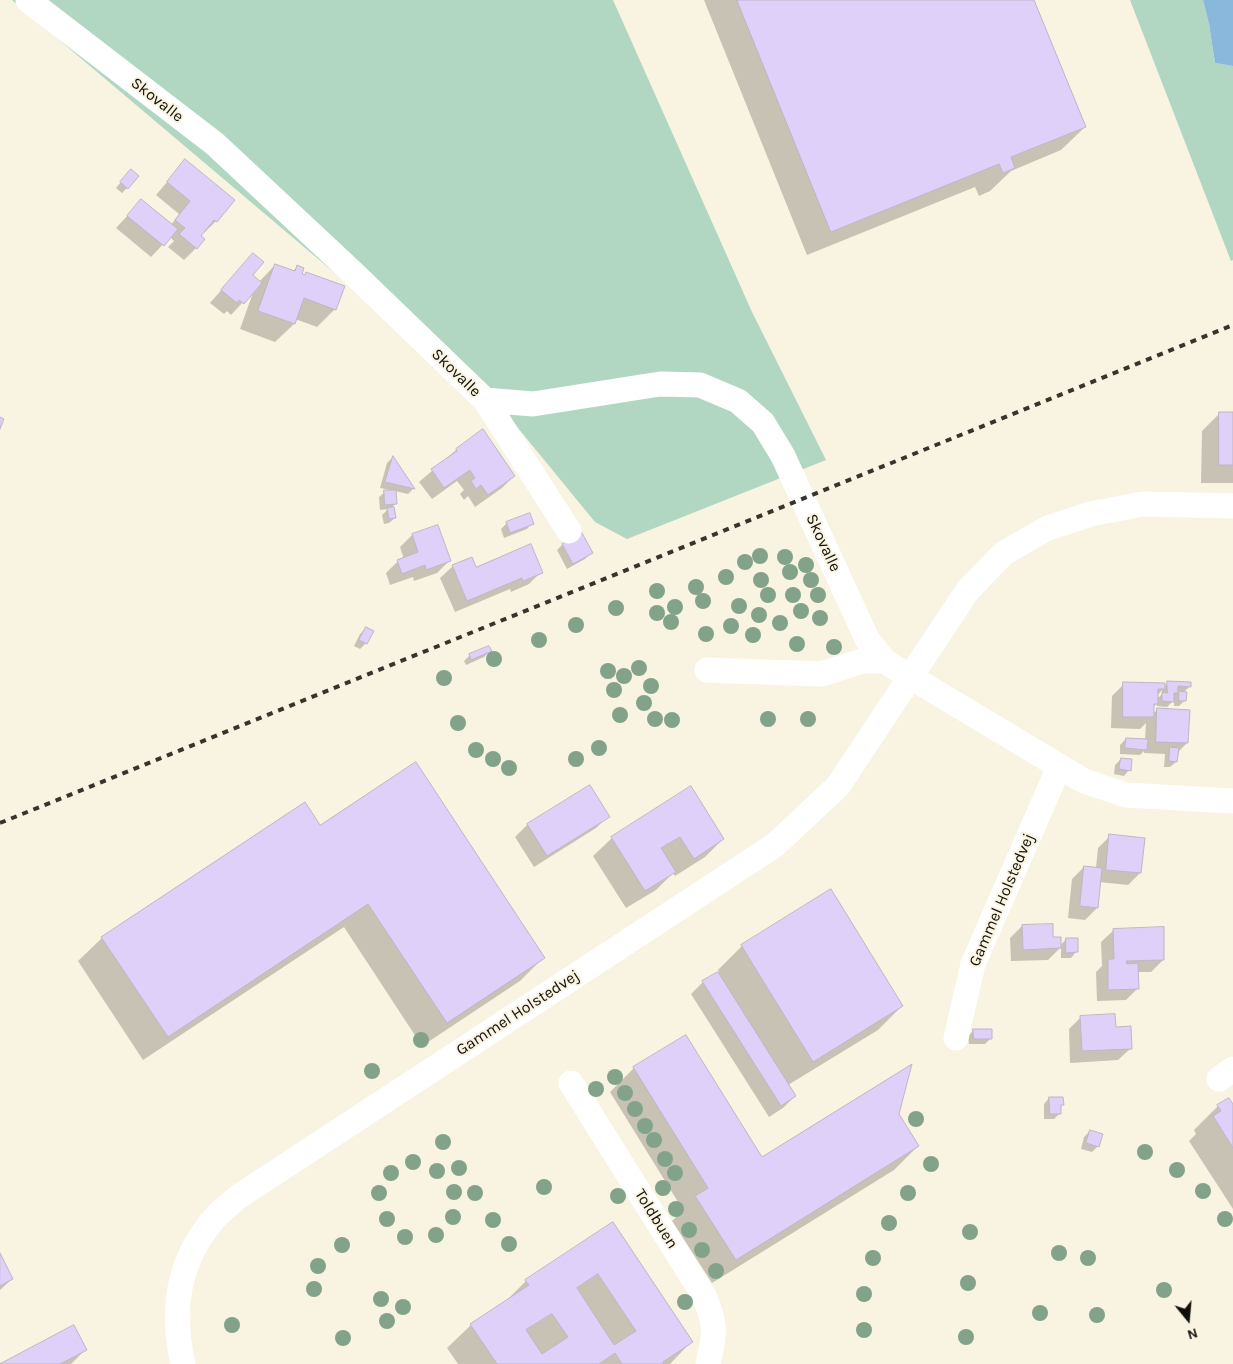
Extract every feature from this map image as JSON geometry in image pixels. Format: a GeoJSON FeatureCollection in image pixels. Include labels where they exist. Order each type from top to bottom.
{"type":"FeatureCollection","features":[{"type":"Feature","properties":{"kind":"street","name":"Skovalle"},"geometry":{"type":"LineString","coordinates":[[28,0],[215,144],[485,400],[533,404],[660,384],[700,385],[738,401],[763,423],[783,456],[868,639],[884,661],[909,678]]}},
{"type":"Feature","properties":{"kind":"street"},"geometry":{"type":"LineString","coordinates":[[485,400],[569,531]]}},
{"type":"Feature","properties":{"kind":"street","name":"Gammel Holstedvej"},"geometry":{"type":"LineString","coordinates":[[183,1364],[177,1323],[178,1295],[185,1268],[197,1242],[213,1220],[238,1197],[775,845],[838,786],[968,590],[1004,553],[1048,528],[1091,514],[1142,504],[1233,506]]}},
{"type":"Feature","properties":{"kind":"street"},"geometry":{"type":"LineString","coordinates":[[707,670],[822,674],[862,660],[884,661]]}},
{"type":"Feature","properties":{"kind":"street"},"geometry":{"type":"LineString","coordinates":[[909,678],[1028,746],[1084,781],[1126,795],[1233,801]]}},
{"type":"Feature","properties":{"kind":"street","name":"Gammel Holstedvej"},"geometry":{"type":"LineString","coordinates":[[956,1038],[973,964],[1059,767]]}},
{"type":"Feature","properties":{"kind":"street","name":"Toldbuen"},"geometry":{"type":"LineString","coordinates":[[571,1083],[704,1296],[712,1315],[714,1334],[708,1364]]}},
{"type":"Feature","properties":{"kind":"green space"},"geometry":{"type":"Polygon","coordinates":[[[12,0],[613,0],[752,312],[826,460],[627,539],[595,522],[518,428],[12,0]]]}},
{"type":"Feature","properties":{"kind":"green space"},"geometry":{"type":"Polygon","coordinates":[[[1130,0],[1203,0],[1215,63],[1233,66],[1233,260],[1231,261],[1130,0]]]}},
{"type":"Feature","properties":{"kind":"water"},"geometry":{"type":"Polygon","coordinates":[[[1203,0],[1233,0],[1233,66],[1215,63],[1203,0]]]}},
{"type":"Feature","properties":{"kind":"building"},"geometry":{"type":"Polygon","coordinates":[[[737,0],[1034,0],[1086,127],[1011,157],[1015,168],[1003,173],[999,164],[831,232],[737,0]]]}},
{"type":"Feature","properties":{"kind":"building"},"geometry":{"type":"Polygon","coordinates":[[[185,159],[235,200],[217,222],[214,220],[201,236],[205,239],[197,249],[179,234],[185,228],[175,220],[190,201],[167,182],[185,159]]]}},
{"type":"Feature","properties":{"kind":"building"},"geometry":{"type":"Polygon","coordinates":[[[131,169],[139,176],[128,189],[120,182],[131,169]]]}},
{"type":"Feature","properties":{"kind":"building"},"geometry":{"type":"Polygon","coordinates":[[[141,199],[178,229],[164,246],[127,216],[141,199]]]}},
{"type":"Feature","properties":{"kind":"building"},"geometry":{"type":"Polygon","coordinates":[[[253,253],[264,262],[253,275],[262,283],[244,304],[239,300],[237,303],[221,290],[253,253]]]}},
{"type":"Feature","properties":{"kind":"building"},"geometry":{"type":"Polygon","coordinates":[[[275,264],[295,271],[297,265],[304,268],[302,274],[305,275],[306,272],[345,286],[336,310],[304,298],[295,324],[258,311],[275,264]]]}},
{"type":"Feature","properties":{"kind":"building"},"geometry":{"type":"Polygon","coordinates":[[[1219,412],[1233,412],[1233,465],[1219,465],[1219,412]]]}},
{"type":"Feature","properties":{"kind":"building"},"geometry":{"type":"Polygon","coordinates":[[[0,417],[4,419],[0,429],[0,417]]]}},
{"type":"Feature","properties":{"kind":"building"},"geometry":{"type":"Polygon","coordinates":[[[483,429],[515,476],[488,495],[481,485],[476,489],[471,481],[475,478],[470,470],[444,488],[431,469],[457,451],[456,449],[483,429]]]}},
{"type":"Feature","properties":{"kind":"building"},"geometry":{"type":"Polygon","coordinates":[[[393,456],[415,489],[385,482],[393,456]]]}},
{"type":"Feature","properties":{"kind":"building"},"geometry":{"type":"Polygon","coordinates":[[[384,490],[396,490],[397,504],[385,505],[384,490]]]}},
{"type":"Feature","properties":{"kind":"building"},"geometry":{"type":"Polygon","coordinates":[[[394,507],[396,518],[389,519],[387,508],[394,507]]]}},
{"type":"Feature","properties":{"kind":"building"},"geometry":{"type":"Polygon","coordinates":[[[530,513],[534,524],[510,533],[506,522],[530,513]]]}},
{"type":"Feature","properties":{"kind":"building"},"geometry":{"type":"Polygon","coordinates":[[[438,525],[451,561],[426,570],[425,565],[402,574],[397,560],[418,552],[412,534],[438,525]]]}},
{"type":"Feature","properties":{"kind":"building"},"geometry":{"type":"Polygon","coordinates":[[[582,533],[593,553],[573,564],[562,544],[582,533]]]}},
{"type":"Feature","properties":{"kind":"building"},"geometry":{"type":"Polygon","coordinates":[[[531,544],[543,573],[523,581],[522,578],[467,601],[452,565],[472,557],[476,567],[531,544]]]}},
{"type":"Feature","properties":{"kind":"building"},"geometry":{"type":"Polygon","coordinates":[[[366,627],[374,631],[367,644],[359,640],[366,627]]]}},
{"type":"Feature","properties":{"kind":"building"},"geometry":{"type":"Polygon","coordinates":[[[489,646],[492,651],[471,660],[469,654],[489,646]]]}},
{"type":"Feature","properties":{"kind":"building"},"geometry":{"type":"Polygon","coordinates":[[[1167,681],[1191,682],[1191,687],[1178,686],[1178,693],[1174,693],[1174,702],[1162,701],[1162,692],[1167,693],[1167,681]]]}},
{"type":"Feature","properties":{"kind":"building"},"geometry":{"type":"Polygon","coordinates":[[[1123,682],[1165,683],[1165,689],[1158,689],[1158,704],[1154,704],[1154,717],[1123,717],[1123,682]]]}},
{"type":"Feature","properties":{"kind":"building"},"geometry":{"type":"Polygon","coordinates":[[[1179,691],[1187,692],[1186,701],[1179,701],[1179,691]]]}},
{"type":"Feature","properties":{"kind":"building"},"geometry":{"type":"Polygon","coordinates":[[[1157,708],[1190,710],[1188,743],[1156,742],[1157,708]]]}},
{"type":"Feature","properties":{"kind":"building"},"geometry":{"type":"Polygon","coordinates":[[[1126,738],[1148,739],[1147,750],[1125,748],[1126,738]]]}},
{"type":"Feature","properties":{"kind":"building"},"geometry":{"type":"Polygon","coordinates":[[[1170,747],[1179,748],[1177,762],[1169,761],[1170,747]]]}},
{"type":"Feature","properties":{"kind":"building"},"geometry":{"type":"Polygon","coordinates":[[[1121,758],[1132,759],[1131,771],[1119,769],[1121,758]]]}},
{"type":"Feature","properties":{"kind":"building"},"geometry":{"type":"Polygon","coordinates":[[[416,762],[545,958],[447,1023],[368,904],[168,1037],[101,937],[305,802],[320,825],[416,762]]]}},
{"type":"Feature","properties":{"kind":"building"},"geometry":{"type":"Polygon","coordinates":[[[590,785],[610,817],[547,856],[527,824],[590,785]]]}},
{"type":"Feature","properties":{"kind":"building"},"geometry":{"type":"Polygon","coordinates":[[[691,786],[724,839],[694,859],[680,837],[661,848],[676,872],[645,891],[611,837],[691,786]]]}},
{"type":"Feature","properties":{"kind":"building"},"geometry":{"type":"Polygon","coordinates":[[[1109,834],[1145,838],[1141,873],[1106,870],[1109,834]]]}},
{"type":"Feature","properties":{"kind":"building"},"geometry":{"type":"Polygon","coordinates":[[[1084,866],[1102,868],[1098,908],[1080,906],[1084,866]]]}},
{"type":"Feature","properties":{"kind":"building"},"geometry":{"type":"Polygon","coordinates":[[[831,889],[903,1006],[813,1062],[741,945],[831,889]]]}},
{"type":"Feature","properties":{"kind":"building"},"geometry":{"type":"Polygon","coordinates":[[[1053,924],[1053,937],[1061,937],[1061,948],[1023,950],[1022,925],[1053,924]]]}},
{"type":"Feature","properties":{"kind":"building"},"geometry":{"type":"Polygon","coordinates":[[[1164,927],[1164,960],[1126,961],[1127,964],[1138,963],[1139,989],[1108,990],[1108,959],[1114,959],[1113,929],[1164,927]]]}},
{"type":"Feature","properties":{"kind":"building"},"geometry":{"type":"Polygon","coordinates":[[[1066,938],[1078,938],[1078,952],[1066,953],[1066,938]]]}},
{"type":"Feature","properties":{"kind":"building"},"geometry":{"type":"Polygon","coordinates":[[[718,972],[796,1096],[781,1106],[702,981],[718,972]]]}},
{"type":"Feature","properties":{"kind":"building"},"geometry":{"type":"Polygon","coordinates":[[[1115,1014],[1116,1027],[1131,1026],[1132,1049],[1082,1051],[1080,1016],[1115,1014]]]}},
{"type":"Feature","properties":{"kind":"building"},"geometry":{"type":"Polygon","coordinates":[[[973,1029],[992,1029],[992,1039],[974,1039],[973,1029]]]}},
{"type":"Feature","properties":{"kind":"building"},"geometry":{"type":"Polygon","coordinates":[[[686,1035],[762,1157],[912,1064],[899,1114],[919,1146],[736,1260],[695,1196],[708,1188],[633,1067],[686,1035]]]}},
{"type":"Feature","properties":{"kind":"building"},"geometry":{"type":"Polygon","coordinates":[[[1049,1097],[1063,1097],[1064,1105],[1061,1105],[1061,1114],[1050,1114],[1049,1097]]]}},
{"type":"Feature","properties":{"kind":"building"},"geometry":{"type":"Polygon","coordinates":[[[1229,1098],[1233,1104],[1233,1148],[1213,1116],[1221,1111],[1217,1105],[1229,1098]]]}},
{"type":"Feature","properties":{"kind":"building"},"geometry":{"type":"Polygon","coordinates":[[[1090,1130],[1103,1134],[1099,1147],[1086,1143],[1090,1130]]]}},
{"type":"Feature","properties":{"kind":"building"},"geometry":{"type":"Polygon","coordinates":[[[613,1222],[693,1342],[663,1362],[664,1364],[622,1364],[615,1353],[599,1364],[497,1364],[470,1324],[529,1285],[525,1280],[613,1222]],[[598,1274],[577,1288],[614,1345],[636,1331],[598,1274]],[[552,1314],[526,1330],[542,1354],[568,1337],[552,1314]]]}},
{"type":"Feature","properties":{"kind":"building"},"geometry":{"type":"Polygon","coordinates":[[[0,1253],[13,1279],[0,1286],[0,1253]]]}},
{"type":"Feature","properties":{"kind":"building"},"geometry":{"type":"Polygon","coordinates":[[[74,1325],[87,1350],[60,1364],[0,1364],[74,1325]]]}},
{"type":"Feature","properties":{"kind":"railway"},"geometry":{"type":"LineString","coordinates":[[0,823],[1233,325]]}}]}
